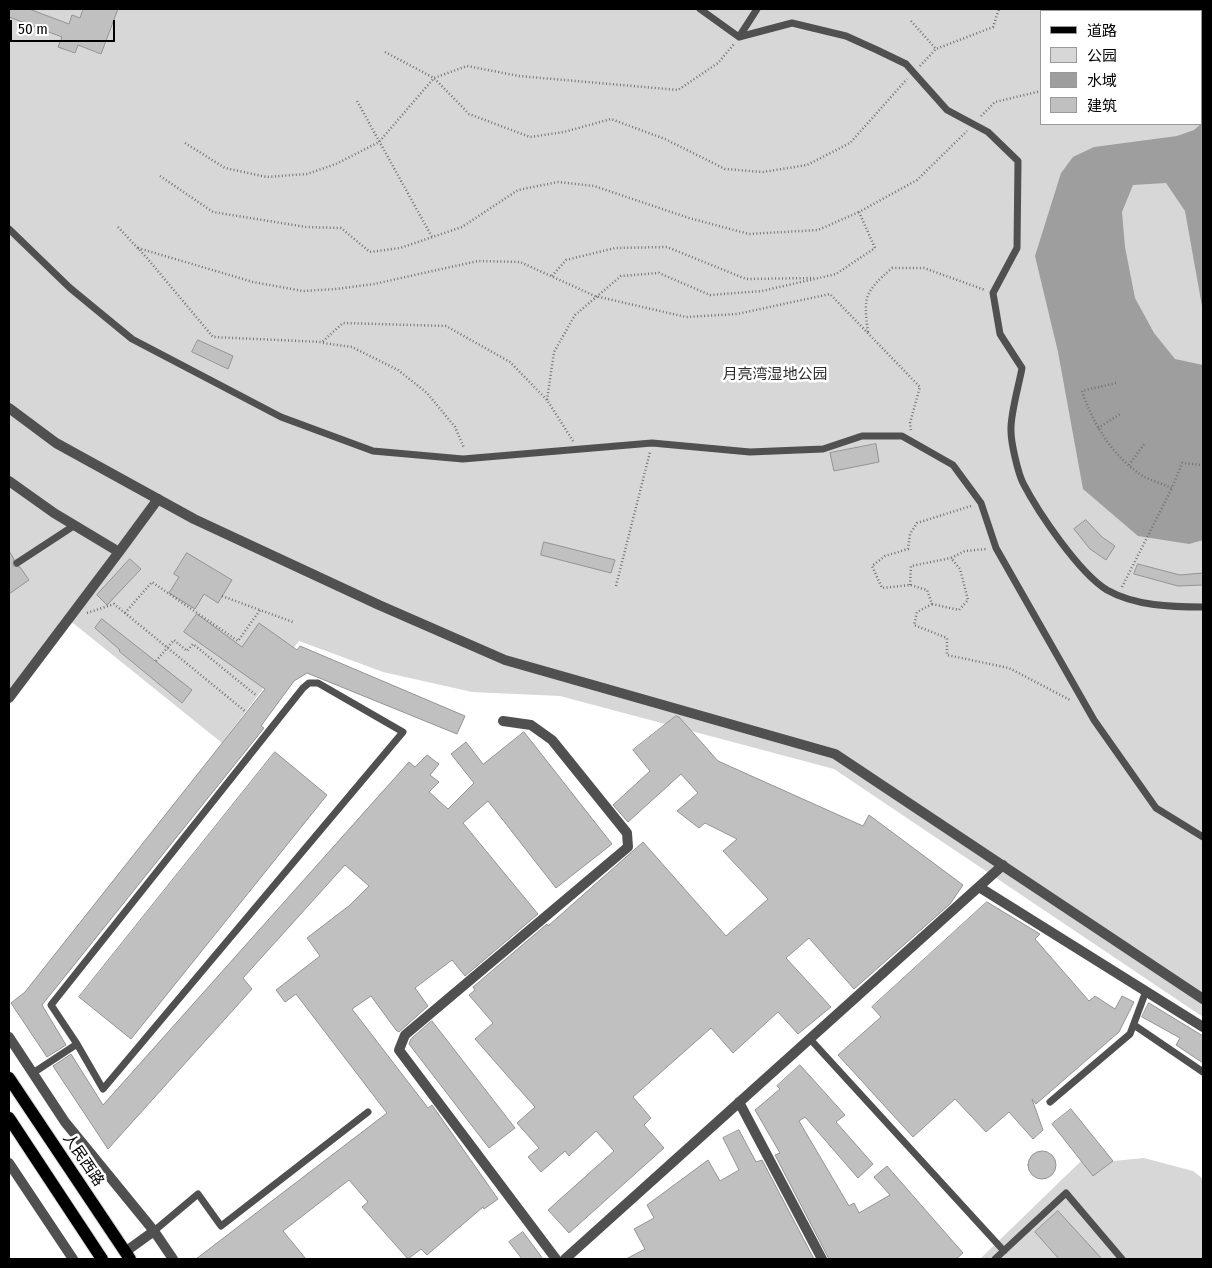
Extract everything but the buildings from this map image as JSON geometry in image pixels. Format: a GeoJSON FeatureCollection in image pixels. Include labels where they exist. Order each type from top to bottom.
{"type":"FeatureCollection","features":[{"type":"Feature","properties":{"kind":"main road","name":"人民西路"},"geometry":{"type":"LineString","coordinates":[[9,1078],[127,1256]]}},
{"type":"Feature","properties":{"kind":"main road"},"geometry":{"type":"LineString","coordinates":[[9,1118],[102,1259]]}},
{"type":"Feature","properties":{"kind":"street"},"geometry":{"type":"LineString","coordinates":[[9,408],[56,442],[194,519],[379,605],[505,660],[836,754],[1203,999]]}},
{"type":"Feature","properties":{"kind":"street"},"geometry":{"type":"LineString","coordinates":[[10,484],[119,552]]}},
{"type":"Feature","properties":{"kind":"street"},"geometry":{"type":"LineString","coordinates":[[9,698],[158,499]]}},
{"type":"Feature","properties":{"kind":"street"},"geometry":{"type":"LineString","coordinates":[[504,721],[531,724],[552,740],[627,833],[628,847],[405,1035],[399,1050],[556,1259]]}},
{"type":"Feature","properties":{"kind":"street"},"geometry":{"type":"LineString","coordinates":[[565,1259],[1003,865]]}},
{"type":"Feature","properties":{"kind":"street"},"geometry":{"type":"LineString","coordinates":[[979,887],[1203,1027]]}},
{"type":"Feature","properties":{"kind":"street"},"geometry":{"type":"LineString","coordinates":[[9,1036],[65,1122],[154,1231],[173,1259]]}},
{"type":"Feature","properties":{"kind":"street"},"geometry":{"type":"LineString","coordinates":[[739,1102],[822,1259]]}},
{"type":"Feature","properties":{"kind":"street"},"geometry":{"type":"LineString","coordinates":[[9,1163],[73,1259]]}},
{"type":"Feature","properties":{"kind":"street"},"geometry":{"type":"LineString","coordinates":[[127,1256],[154,1231]]}},
{"type":"Feature","properties":{"kind":"lane"},"geometry":{"type":"LineString","coordinates":[[700,9],[739,37]]}},
{"type":"Feature","properties":{"kind":"lane"},"geometry":{"type":"LineString","coordinates":[[739,37],[756,9]]}},
{"type":"Feature","properties":{"kind":"lane"},"geometry":{"type":"LineString","coordinates":[[739,37],[792,23],[846,36],[906,64],[947,110],[988,132],[1018,161],[1017,248],[994,292],[1000,334],[1022,368],[1011,431],[1022,482],[1054,533],[1076,561],[1107,590],[1139,601],[1166,607],[1203,607]]}},
{"type":"Feature","properties":{"kind":"lane"},"geometry":{"type":"LineString","coordinates":[[9,229],[70,288],[132,339],[281,417],[373,452],[469,459],[652,443],[750,452],[823,449],[862,436],[902,436],[953,465],[982,503],[996,548],[1089,710],[1156,808],[1203,836]]}},
{"type":"Feature","properties":{"kind":"lane"},"geometry":{"type":"LineString","coordinates":[[17,563],[74,525]]}},
{"type":"Feature","properties":{"kind":"lane"},"geometry":{"type":"LineString","coordinates":[[309,683],[318,683],[403,732],[103,1089],[77,1044],[51,1005],[303,688],[309,683]]}},
{"type":"Feature","properties":{"kind":"lane"},"geometry":{"type":"LineString","coordinates":[[1050,1102],[1130,1034],[1146,991]]}},
{"type":"Feature","properties":{"kind":"lane"},"geometry":{"type":"LineString","coordinates":[[1134,1025],[1203,1072]]}},
{"type":"Feature","properties":{"kind":"lane"},"geometry":{"type":"LineString","coordinates":[[810,1039],[1004,1251]]}},
{"type":"Feature","properties":{"kind":"lane"},"geometry":{"type":"LineString","coordinates":[[33,1073],[77,1044]]}},
{"type":"Feature","properties":{"kind":"lane"},"geometry":{"type":"LineString","coordinates":[[154,1231],[198,1194],[221,1226],[368,1112]]}},
{"type":"Feature","properties":{"kind":"lane"},"geometry":{"type":"LineString","coordinates":[[995,1259],[1066,1193],[1122,1259]]}},
{"type":"Feature","properties":{"kind":"path"},"geometry":{"type":"LineString","coordinates":[[385,52],[434,78],[469,114],[530,137],[564,132],[611,119],[665,139],[725,169],[763,172],[807,166],[850,142],[936,49],[993,26],[999,9]]}},
{"type":"Feature","properties":{"kind":"path"},"geometry":{"type":"LineString","coordinates":[[911,21],[936,49]]}},
{"type":"Feature","properties":{"kind":"path"},"geometry":{"type":"LineString","coordinates":[[185,143],[225,168],[267,177],[307,174],[336,164],[379,142],[434,78],[467,66],[519,76],[647,89],[678,90],[718,62],[739,37]]}},
{"type":"Feature","properties":{"kind":"path"},"geometry":{"type":"LineString","coordinates":[[160,176],[213,212],[306,227],[342,228],[370,252],[400,248],[462,227],[518,190],[558,182],[594,186],[689,218],[749,234],[818,230],[859,212],[917,180],[949,151],[995,102],[1040,91]]}},
{"type":"Feature","properties":{"kind":"path"},"geometry":{"type":"LineString","coordinates":[[358,101],[432,237]]}},
{"type":"Feature","properties":{"kind":"path"},"geometry":{"type":"LineString","coordinates":[[547,400],[554,352],[574,315],[621,276],[659,273],[710,295],[762,291],[836,274],[876,248],[859,212]]}},
{"type":"Feature","properties":{"kind":"path"},"geometry":{"type":"LineString","coordinates":[[118,227],[213,337],[322,342],[352,347],[398,370],[427,393],[454,427],[469,459]]}},
{"type":"Feature","properties":{"kind":"path"},"geometry":{"type":"LineString","coordinates":[[552,276],[566,260],[615,248],[667,247],[746,279],[820,278]]}},
{"type":"Feature","properties":{"kind":"path"},"geometry":{"type":"LineString","coordinates":[[138,248],[253,282],[303,291],[374,284],[478,261],[520,262],[595,296],[686,317],[737,314],[830,294],[920,386],[910,423],[914,443]]}},
{"type":"Feature","properties":{"kind":"path"},"geometry":{"type":"LineString","coordinates":[[869,334],[865,306],[871,286],[892,268],[924,268],[994,292]]}},
{"type":"Feature","properties":{"kind":"path"},"geometry":{"type":"LineString","coordinates":[[322,342],[343,323],[446,326],[510,362],[547,400],[579,450]]}},
{"type":"Feature","properties":{"kind":"path"},"geometry":{"type":"LineString","coordinates":[[1116,383],[1082,391],[1090,414],[1098,428],[1129,465],[1144,476],[1172,488]]}},
{"type":"Feature","properties":{"kind":"path"},"geometry":{"type":"LineString","coordinates":[[1098,428],[1120,414]]}},
{"type":"Feature","properties":{"kind":"path"},"geometry":{"type":"LineString","coordinates":[[616,586],[652,443]]}},
{"type":"Feature","properties":{"kind":"path"},"geometry":{"type":"LineString","coordinates":[[1129,465],[1144,444]]}},
{"type":"Feature","properties":{"kind":"path"},"geometry":{"type":"LineString","coordinates":[[1119,594],[1172,488],[1182,462],[1203,465]]}},
{"type":"Feature","properties":{"kind":"path"},"geometry":{"type":"LineString","coordinates":[[932,604],[927,590],[910,585],[882,588],[872,566],[885,556],[908,549],[910,534],[917,523],[982,503]]}},
{"type":"Feature","properties":{"kind":"path"},"geometry":{"type":"LineString","coordinates":[[910,585],[911,566],[952,558],[964,551],[996,548]]}},
{"type":"Feature","properties":{"kind":"path"},"geometry":{"type":"LineString","coordinates":[[952,558],[960,569],[968,600],[959,610],[932,604],[917,612],[914,625],[947,638],[947,655],[1009,668],[1089,710]]}},
{"type":"Feature","properties":{"kind":"path"},"geometry":{"type":"LineString","coordinates":[[125,613],[152,582],[238,641],[260,610]]}},
{"type":"Feature","properties":{"kind":"path"},"geometry":{"type":"LineString","coordinates":[[222,596],[294,622]]}},
{"type":"Feature","properties":{"kind":"path"},"geometry":{"type":"LineString","coordinates":[[78,606],[88,614],[114,604],[246,712]]}},
{"type":"Feature","properties":{"kind":"path"},"geometry":{"type":"LineString","coordinates":[[156,661],[174,640],[188,651],[193,644],[257,696]]}},
{"type":"Feature","properties":{"kind":"green space","name":"月亮湾湿地公园"},"geometry":{"type":"Polygon","coordinates":[[[9,9],[1203,9],[1203,1017],[834,769],[560,696],[472,692],[383,672],[299,641],[222,743],[68,619],[9,698],[9,9]]]}},
{"type":"Feature","properties":{"kind":"green space"},"geometry":{"type":"Polygon","coordinates":[[[1144,1158],[1193,1171],[1203,1179],[1203,1259],[980,1259],[1081,1161],[1093,1176],[1113,1161],[1144,1158]]]}},
{"type":"Feature","properties":{"kind":"water"},"geometry":{"type":"Polygon","coordinates":[[[1047,9],[1150,10],[1048,10],[1047,9]]]}},
{"type":"Feature","properties":{"kind":"water"},"geometry":{"type":"Polygon","coordinates":[[[1203,28],[1203,312],[1185,211],[1166,183],[1133,185],[1122,212],[1125,247],[1135,298],[1154,333],[1175,359],[1203,365],[1203,540],[1189,544],[1138,536],[1083,489],[1058,352],[1035,256],[1061,173],[1073,157],[1094,147],[1177,136],[1202,125],[1203,28]]]}}]}
